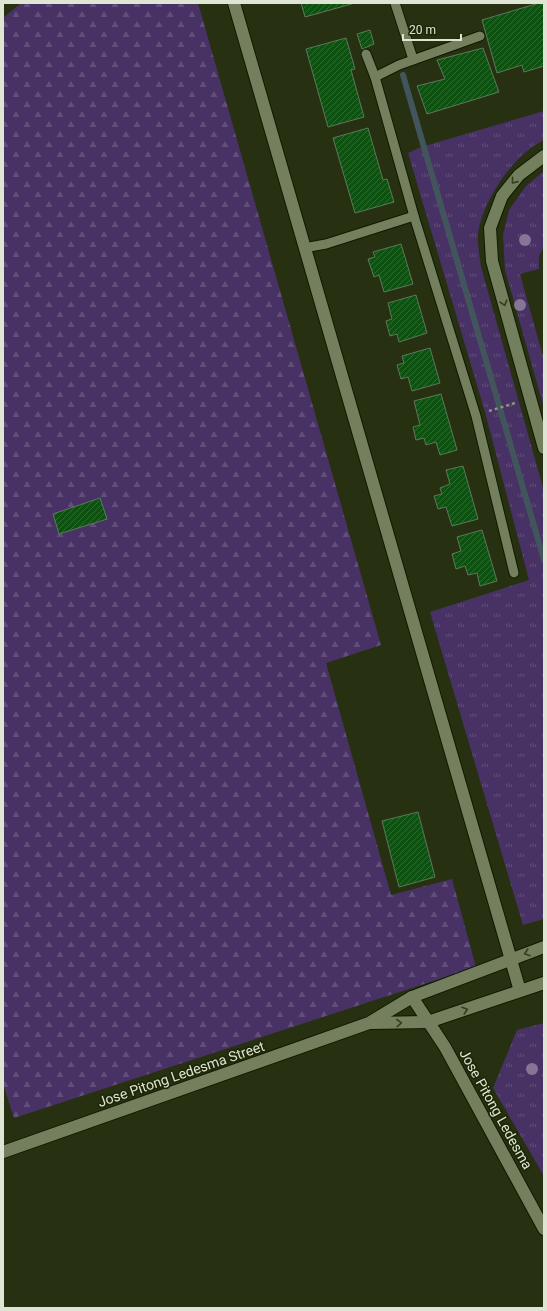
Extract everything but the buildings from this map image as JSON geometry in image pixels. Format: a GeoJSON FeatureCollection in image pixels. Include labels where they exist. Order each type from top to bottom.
{"type":"FeatureCollection","features":[{"type":"Feature","properties":{"kind":"street"},"geometry":{"type":"LineString","coordinates":[[234,3],[520,991]]}},
{"type":"Feature","properties":{"kind":"street"},"geometry":{"type":"LineString","coordinates":[[544,156],[519,174],[502,196],[490,228],[492,261],[531,399],[542,432],[544,448]]}},
{"type":"Feature","properties":{"kind":"street"},"geometry":{"type":"LineString","coordinates":[[370,1023],[412,997],[544,947]]}},
{"type":"Feature","properties":{"kind":"street"},"geometry":{"type":"LineString","coordinates":[[370,1023],[428,1022],[544,983]]}},
{"type":"Feature","properties":{"kind":"street","name":"Jose Pitong Ledesma"},"geometry":{"type":"LineString","coordinates":[[412,997],[445,1047],[544,1229]]}},
{"type":"Feature","properties":{"kind":"street","name":"Jose Pitong Ledesma Street"},"geometry":{"type":"LineString","coordinates":[[3,1152],[370,1023]]}},
{"type":"Feature","properties":{"kind":"lane"},"geometry":{"type":"LineString","coordinates":[[395,3],[413,59]]}},
{"type":"Feature","properties":{"kind":"lane"},"geometry":{"type":"LineString","coordinates":[[375,77],[413,59],[480,36]]}},
{"type":"Feature","properties":{"kind":"lane"},"geometry":{"type":"LineString","coordinates":[[366,54],[375,77],[414,216],[476,416],[514,574]]}},
{"type":"Feature","properties":{"kind":"lane"},"geometry":{"type":"LineString","coordinates":[[304,248],[326,244],[414,216]]}},
{"type":"Feature","properties":{"kind":"path"},"geometry":{"type":"LineString","coordinates":[[476,416],[531,399]]}},
{"type":"Feature","properties":{"kind":"green space"},"geometry":{"type":"Polygon","coordinates":[[[21,3],[198,3],[381,645],[326,663],[391,895],[452,879],[476,967],[14,1118],[3,1084],[3,18],[21,3]]]}},
{"type":"Feature","properties":{"kind":"green space"},"geometry":{"type":"Polygon","coordinates":[[[544,111],[544,140],[522,156],[502,179],[486,207],[478,233],[481,267],[544,491],[544,919],[523,925],[430,612],[529,580],[485,412],[408,153],[421,147],[544,111]]]}},
{"type":"Feature","properties":{"kind":"green space"},"geometry":{"type":"Polygon","coordinates":[[[544,171],[544,246],[539,256],[539,269],[520,274],[544,360],[544,408],[505,270],[503,235],[509,210],[526,186],[544,171]]]}},
{"type":"Feature","properties":{"kind":"green space"},"geometry":{"type":"Polygon","coordinates":[[[544,1023],[544,1176],[493,1088],[517,1030],[544,1023]]]}},
{"type":"Feature","properties":{"kind":"waterway"},"geometry":{"type":"LineString","coordinates":[[403,75],[544,560]]}}]}
